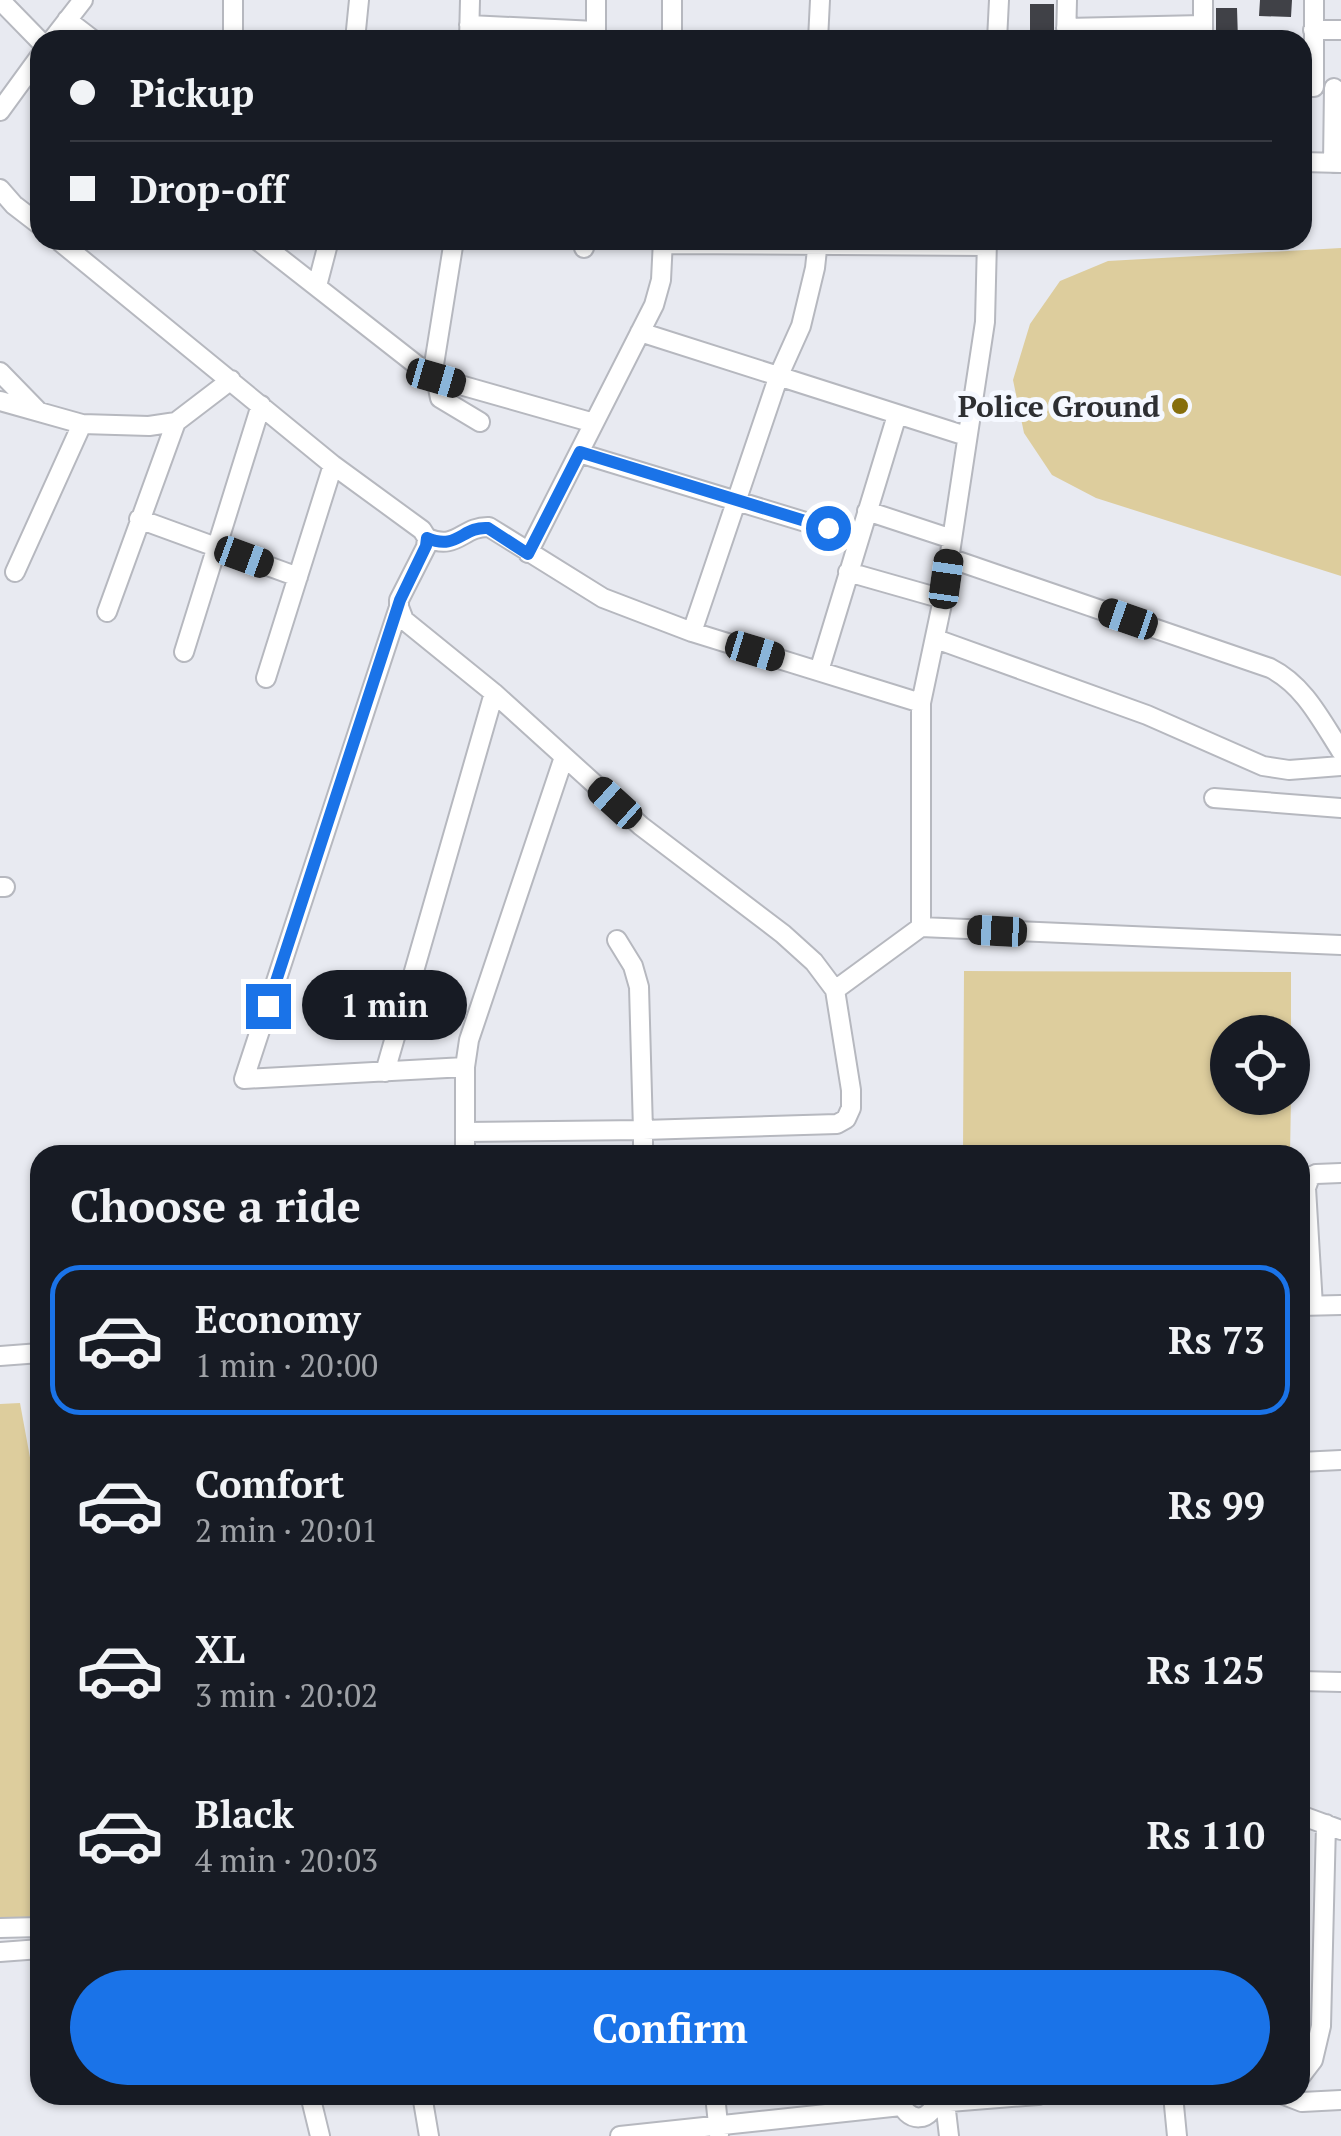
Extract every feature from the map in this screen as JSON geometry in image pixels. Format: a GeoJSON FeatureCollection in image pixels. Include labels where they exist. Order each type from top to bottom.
{"type":"FeatureCollection","features":[{"type":"Feature","properties":{"kind":"street"},"geometry":{"type":"LineString","coordinates":[[0,0],[30,31]]}},
{"type":"Feature","properties":{"kind":"street"},"geometry":{"type":"LineString","coordinates":[[60,30],[83,0]]}},
{"type":"Feature","properties":{"kind":"street"},"geometry":{"type":"LineString","coordinates":[[233,0],[233,30]]}},
{"type":"Feature","properties":{"kind":"street"},"geometry":{"type":"LineString","coordinates":[[356,30],[359,0]]}},
{"type":"Feature","properties":{"kind":"street"},"geometry":{"type":"LineString","coordinates":[[469,30],[470,0]]}},
{"type":"Feature","properties":{"kind":"street"},"geometry":{"type":"LineString","coordinates":[[596,0],[596,30]]}},
{"type":"Feature","properties":{"kind":"street"},"geometry":{"type":"LineString","coordinates":[[672,0],[672,30]]}},
{"type":"Feature","properties":{"kind":"street"},"geometry":{"type":"LineString","coordinates":[[818,30],[820,0]]}},
{"type":"Feature","properties":{"kind":"street"},"geometry":{"type":"LineString","coordinates":[[998,30],[999,0]]}},
{"type":"Feature","properties":{"kind":"street"},"geometry":{"type":"LineString","coordinates":[[1066,30],[1067,0]]}},
{"type":"Feature","properties":{"kind":"street"},"geometry":{"type":"LineString","coordinates":[[1203,0],[1203,30]]}},
{"type":"Feature","properties":{"kind":"street"},"geometry":{"type":"LineString","coordinates":[[1312,49],[1314,0]]}},
{"type":"Feature","properties":{"kind":"street"},"geometry":{"type":"LineString","coordinates":[[67,20],[80,30]]}},
{"type":"Feature","properties":{"kind":"street"},"geometry":{"type":"LineString","coordinates":[[1314,30],[1341,30]]}},
{"type":"Feature","properties":{"kind":"street"},"geometry":{"type":"LineString","coordinates":[[0,111],[30,70]]}},
{"type":"Feature","properties":{"kind":"street"},"geometry":{"type":"LineString","coordinates":[[1312,87],[1338,88],[1337,163],[1312,162]]}},
{"type":"Feature","properties":{"kind":"street"},"geometry":{"type":"LineString","coordinates":[[0,189],[30,217]]}},
{"type":"Feature","properties":{"kind":"street"},"geometry":{"type":"LineString","coordinates":[[70,250],[333,465],[422,530],[427,538],[447,543],[482,526],[604,598],[692,632],[921,702]]}},
{"type":"Feature","properties":{"kind":"street"},"geometry":{"type":"LineString","coordinates":[[271,250],[434,377],[594,423]]}},
{"type":"Feature","properties":{"kind":"street"},"geometry":{"type":"LineString","coordinates":[[317,286],[326,250]]}},
{"type":"Feature","properties":{"kind":"street"},"geometry":{"type":"LineString","coordinates":[[453,250],[434,377],[440,398],[480,422]]}},
{"type":"Feature","properties":{"kind":"street"},"geometry":{"type":"LineString","coordinates":[[528,554],[654,305],[662,280],[663,250]]}},
{"type":"Feature","properties":{"kind":"street"},"geometry":{"type":"LineString","coordinates":[[692,632],[779,376],[802,326],[817,250]]}},
{"type":"Feature","properties":{"kind":"street"},"geometry":{"type":"LineString","coordinates":[[921,928],[921,702],[950,558],[985,322],[987,250]]}},
{"type":"Feature","properties":{"kind":"street"},"geometry":{"type":"LineString","coordinates":[[640,332],[966,436]]}},
{"type":"Feature","properties":{"kind":"street"},"geometry":{"type":"LineString","coordinates":[[0,372],[40,412]]}},
{"type":"Feature","properties":{"kind":"street"},"geometry":{"type":"LineString","coordinates":[[0,401],[82,424],[149,426],[176,422],[231,380]]}},
{"type":"Feature","properties":{"kind":"street"},"geometry":{"type":"LineString","coordinates":[[184,652],[261,405]]}},
{"type":"Feature","properties":{"kind":"street"},"geometry":{"type":"LineString","coordinates":[[818,671],[898,415]]}},
{"type":"Feature","properties":{"kind":"street"},"geometry":{"type":"LineString","coordinates":[[107,612],[176,422]]}},
{"type":"Feature","properties":{"kind":"street"},"geometry":{"type":"LineString","coordinates":[[16,572],[82,424]]}},
{"type":"Feature","properties":{"kind":"street"},"geometry":{"type":"LineString","coordinates":[[580,452],[858,538]]}},
{"type":"Feature","properties":{"kind":"street"},"geometry":{"type":"LineString","coordinates":[[266,678],[333,465]]}},
{"type":"Feature","properties":{"kind":"street"},"geometry":{"type":"LineString","coordinates":[[867,511],[952,538]]}},
{"type":"Feature","properties":{"kind":"street"},"geometry":{"type":"LineString","coordinates":[[139,520],[298,577]]}},
{"type":"Feature","properties":{"kind":"street"},"geometry":{"type":"LineString","coordinates":[[427,538],[400,600],[244,1079],[466,1068]]}},
{"type":"Feature","properties":{"kind":"street"},"geometry":{"type":"LineString","coordinates":[[950,558],[1270,668],[1288,677],[1302,691],[1341,751]]}},
{"type":"Feature","properties":{"kind":"street"},"geometry":{"type":"LineString","coordinates":[[848,572],[943,599]]}},
{"type":"Feature","properties":{"kind":"street"},"geometry":{"type":"LineString","coordinates":[[399,608],[404,620],[494,693],[640,826],[814,962],[834,990],[852,1090],[852,1108],[837,1124],[465,1132]]}},
{"type":"Feature","properties":{"kind":"street"},"geometry":{"type":"LineString","coordinates":[[936,639],[1147,715],[1263,766],[1289,770],[1341,766]]}},
{"type":"Feature","properties":{"kind":"street"},"geometry":{"type":"LineString","coordinates":[[385,1072],[494,693]]}},
{"type":"Feature","properties":{"kind":"street"},"geometry":{"type":"LineString","coordinates":[[465,1145],[469,1040],[564,757]]}},
{"type":"Feature","properties":{"kind":"street"},"geometry":{"type":"LineString","coordinates":[[1214,798],[1341,808]]}},
{"type":"Feature","properties":{"kind":"street"},"geometry":{"type":"LineString","coordinates":[[834,990],[921,928],[1341,946]]}},
{"type":"Feature","properties":{"kind":"street"},"geometry":{"type":"LineString","coordinates":[[616,940],[633,966],[639,987],[643,1145]]}},
{"type":"Feature","properties":{"kind":"street"},"geometry":{"type":"LineString","coordinates":[[1310,1177],[1341,1173]]}},
{"type":"Feature","properties":{"kind":"street"},"geometry":{"type":"LineString","coordinates":[[1310,1306],[1341,1305]]}},
{"type":"Feature","properties":{"kind":"street"},"geometry":{"type":"LineString","coordinates":[[0,1356],[30,1354]]}},
{"type":"Feature","properties":{"kind":"street"},"geometry":{"type":"LineString","coordinates":[[1310,1462],[1341,1460]]}},
{"type":"Feature","properties":{"kind":"street"},"geometry":{"type":"LineString","coordinates":[[1310,1682],[1341,1682]]}},
{"type":"Feature","properties":{"kind":"street"},"geometry":{"type":"LineString","coordinates":[[1310,1818],[1334,1827],[1321,2026],[1310,2064]]}},
{"type":"Feature","properties":{"kind":"street"},"geometry":{"type":"LineString","coordinates":[[0,1928],[30,1927]]}},
{"type":"Feature","properties":{"kind":"street"},"geometry":{"type":"LineString","coordinates":[[0,1952],[30,1950]]}},
{"type":"Feature","properties":{"kind":"street"},"geometry":{"type":"LineString","coordinates":[[1310,2102],[1341,2100]]}},
{"type":"Feature","properties":{"kind":"street"},"geometry":{"type":"LineString","coordinates":[[312,2105],[320,2136]]}},
{"type":"Feature","properties":{"kind":"street"},"geometry":{"type":"LineString","coordinates":[[424,2105],[429,2136]]}},
{"type":"Feature","properties":{"kind":"street"},"geometry":{"type":"LineString","coordinates":[[716,2105],[718,2131]]}},
{"type":"Feature","properties":{"kind":"street"},"geometry":{"type":"LineString","coordinates":[[620,2136],[718,2131],[871,2105]]}},
{"type":"Feature","properties":{"kind":"street"},"geometry":{"type":"LineString","coordinates":[[902,2105],[906,2113],[915,2117],[924,2116],[936,2105]]}},
{"type":"Feature","properties":{"kind":"street"},"geometry":{"type":"LineString","coordinates":[[941,2105],[949,2136]]}},
{"type":"Feature","properties":{"kind":"street"},"geometry":{"type":"LineString","coordinates":[[1174,2105],[1177,2136]]}},
{"type":"Feature","properties":{"kind":"shaded area","name":"Police Ground"},"geometry":{"type":"Polygon","coordinates":[[[1341,248],[1341,576],[1096,498],[1052,475],[1024,433],[1013,380],[1030,324],[1060,281],[1108,261],[1341,248]]]}},
{"type":"Feature","properties":{"kind":"shaded area"},"geometry":{"type":"Polygon","coordinates":[[[964,971],[1291,972],[1291,1015],[1210,1015],[1210,1115],[1291,1115],[1290,1145],[963,1145],[964,971]]]}},
{"type":"Feature","properties":{"kind":"shaded area"},"geometry":{"type":"Polygon","coordinates":[[[20,1403],[30,1458],[30,1921],[0,1924],[0,1404],[20,1403]]]}},
{"type":"Feature","properties":{"kind":"building"},"geometry":{"type":"Polygon","coordinates":[[[1260,0],[1292,0],[1291,17],[1259,16],[1260,0]]]}},
{"type":"Feature","properties":{"kind":"building"},"geometry":{"type":"Polygon","coordinates":[[[1030,4],[1054,4],[1054,30],[1030,30],[1030,4]]]}},
{"type":"Feature","properties":{"kind":"building"},"geometry":{"type":"Polygon","coordinates":[[[1216,8],[1237,8],[1238,30],[1216,30],[1216,8]]]}},
{"type":"Feature","properties":{"kind":"place","name":"Police Ground"},"geometry":{"type":"Point","coordinates":[1180,406]}},
{"type":"Feature","properties":{"kind":"route"},"geometry":{"type":"LineString","coordinates":[[268,1006],[400,600],[427,538],[447,543],[482,526],[528,554],[580,452],[828,528]]}}]}
